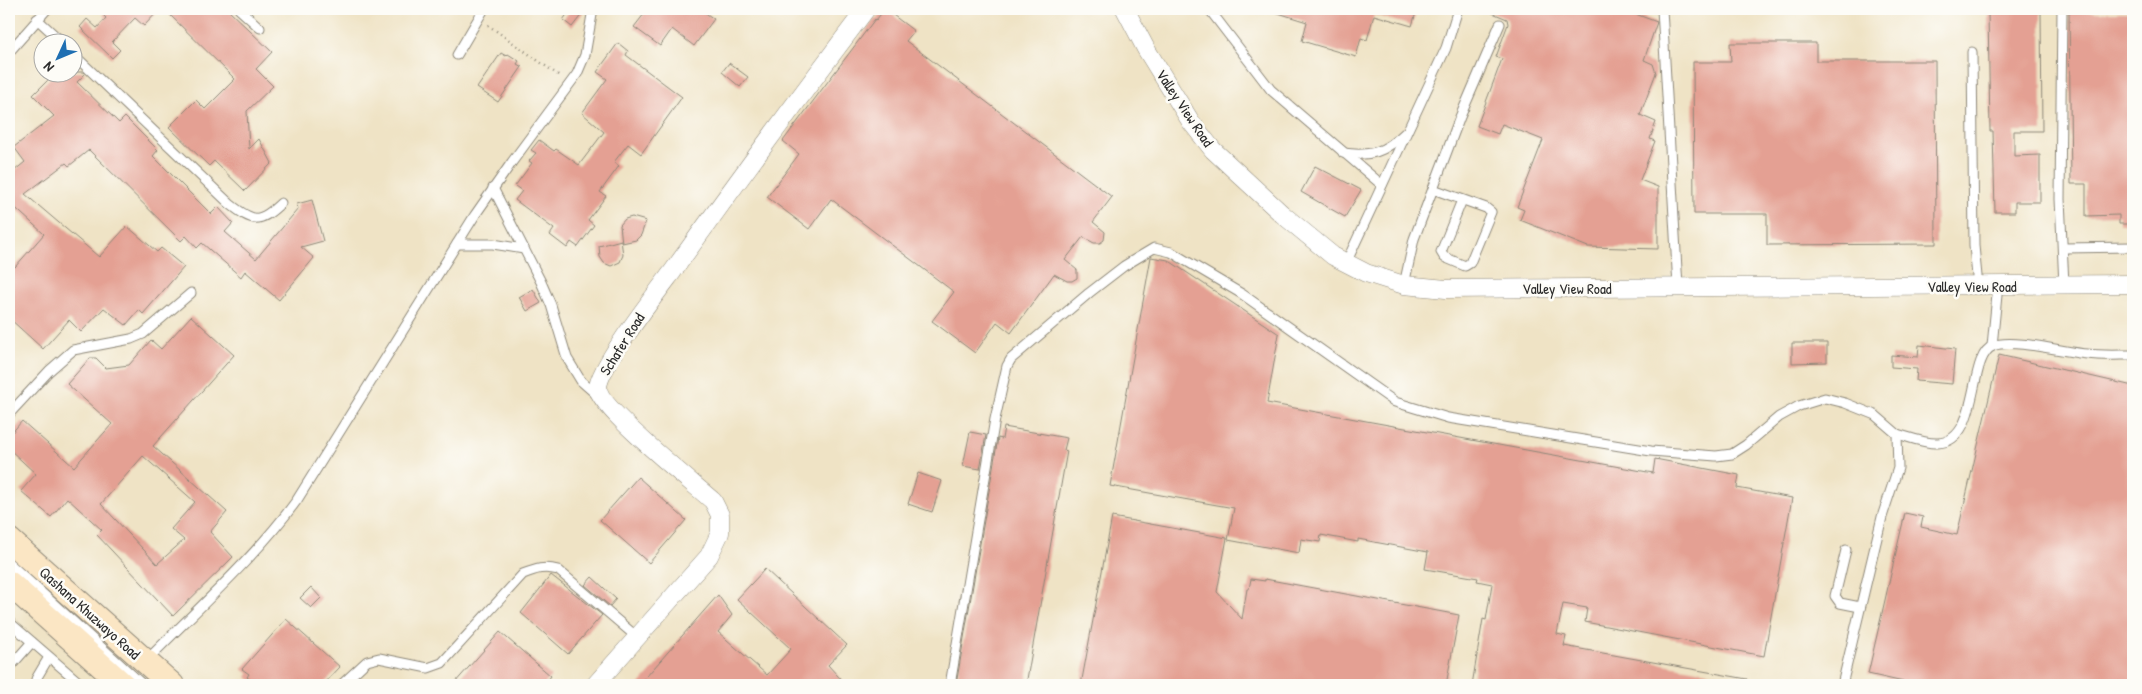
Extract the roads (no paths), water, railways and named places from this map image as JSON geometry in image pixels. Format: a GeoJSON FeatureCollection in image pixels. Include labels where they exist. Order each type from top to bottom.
{"type":"FeatureCollection","features":[{"type":"Feature","properties":{"kind":"main road","name":"Qashana Khuzwayo Road"},"geometry":{"type":"LineString","coordinates":[[9,540],[172,685]]}},
{"type":"Feature","properties":{"kind":"main road","name":"Qashana Khuzwayo Road"},"geometry":{"type":"LineString","coordinates":[[9,583],[123,685]]}},
{"type":"Feature","properties":{"kind":"street","name":"Schafer Road"},"geometry":{"type":"LineString","coordinates":[[601,399],[598,389],[600,378],[626,334],[866,9]]}},
{"type":"Feature","properties":{"kind":"street","name":"Valley View Road"},"geometry":{"type":"LineString","coordinates":[[1125,9],[1191,122],[1213,150],[1309,238],[1366,273],[1404,285],[1446,289],[2133,284]]}},
{"type":"Feature","properties":{"kind":"street"},"geometry":{"type":"LineString","coordinates":[[595,685],[710,556],[720,533],[720,515],[714,501],[616,416],[601,399]]}},
{"type":"Feature","properties":{"kind":"lane"},"geometry":{"type":"LineString","coordinates":[[9,52],[47,9]]}},
{"type":"Feature","properties":{"kind":"lane"},"geometry":{"type":"LineString","coordinates":[[239,9],[260,28]]}},
{"type":"Feature","properties":{"kind":"lane"},"geometry":{"type":"LineString","coordinates":[[456,55],[484,9]]}},
{"type":"Feature","properties":{"kind":"lane"},"geometry":{"type":"LineString","coordinates":[[145,662],[282,521],[297,500],[493,188],[578,74],[585,55],[593,9]]}},
{"type":"Feature","properties":{"kind":"lane"},"geometry":{"type":"LineString","coordinates":[[1209,9],[1271,90],[1382,186]]}},
{"type":"Feature","properties":{"kind":"lane"},"geometry":{"type":"LineString","coordinates":[[1346,262],[1446,48],[1458,9]]}},
{"type":"Feature","properties":{"kind":"lane"},"geometry":{"type":"LineString","coordinates":[[1662,9],[1678,287]]}},
{"type":"Feature","properties":{"kind":"lane"},"geometry":{"type":"LineString","coordinates":[[2062,9],[2060,199],[2064,285]]}},
{"type":"Feature","properties":{"kind":"lane"},"geometry":{"type":"LineString","coordinates":[[37,19],[51,32]]}},
{"type":"Feature","properties":{"kind":"lane"},"geometry":{"type":"LineString","coordinates":[[1404,285],[1410,251],[1462,112],[1500,24]]}},
{"type":"Feature","properties":{"kind":"lane"},"geometry":{"type":"LineString","coordinates":[[1972,52],[1974,246],[1978,286]]}},
{"type":"Feature","properties":{"kind":"lane"},"geometry":{"type":"LineString","coordinates":[[82,63],[230,204],[246,216],[256,219],[266,217],[281,203]]}},
{"type":"Feature","properties":{"kind":"lane"},"geometry":{"type":"LineString","coordinates":[[1343,153],[1370,155],[1391,145],[1409,129]]}},
{"type":"Feature","properties":{"kind":"lane"},"geometry":{"type":"LineString","coordinates":[[493,188],[551,305],[567,358],[573,370],[601,399]]}},
{"type":"Feature","properties":{"kind":"lane"},"geometry":{"type":"LineString","coordinates":[[1434,189],[1462,200],[1491,212],[1470,263],[1465,266],[1444,257],[1441,252],[1462,200]]}},
{"type":"Feature","properties":{"kind":"lane"},"geometry":{"type":"LineString","coordinates":[[457,244],[493,244],[524,249]]}},
{"type":"Feature","properties":{"kind":"lane"},"geometry":{"type":"LineString","coordinates":[[2063,248],[2133,247]]}},
{"type":"Feature","properties":{"kind":"lane"},"geometry":{"type":"LineString","coordinates":[[950,685],[995,419],[1007,366],[1011,359],[1089,293],[1151,249],[1171,252],[1242,294],[1395,402],[1448,418],[1651,451],[1716,456],[1732,454],[1779,417],[1799,406],[1825,398],[1845,403],[1875,415],[1887,423],[1897,434],[1936,443],[1947,441],[1955,435],[1963,424],[1968,412],[1981,361],[1987,350],[1992,346],[2011,344],[2088,355],[2133,355]]}},
{"type":"Feature","properties":{"kind":"lane"},"geometry":{"type":"LineString","coordinates":[[1992,346],[1998,285]]}},
{"type":"Feature","properties":{"kind":"lane"},"geometry":{"type":"LineString","coordinates":[[9,414],[73,350],[131,339],[143,334],[191,293]]}},
{"type":"Feature","properties":{"kind":"lane"},"geometry":{"type":"LineString","coordinates":[[1842,685],[1882,517],[1898,468],[1897,434]]}},
{"type":"Feature","properties":{"kind":"lane"},"geometry":{"type":"LineString","coordinates":[[1846,550],[1835,596],[1840,602],[1860,607]]}},
{"type":"Feature","properties":{"kind":"lane"},"geometry":{"type":"LineString","coordinates":[[9,563],[143,685]]}},
{"type":"Feature","properties":{"kind":"lane"},"geometry":{"type":"LineString","coordinates":[[341,685],[363,664],[380,658],[428,668],[442,663],[523,574],[538,568],[549,567],[558,570],[638,638]]}},
{"type":"Feature","properties":{"kind":"lane"},"geometry":{"type":"LineString","coordinates":[[9,622],[82,685]]}},
{"type":"Feature","properties":{"kind":"lane"},"geometry":{"type":"LineString","coordinates":[[9,668],[32,642]]}},
{"type":"Feature","properties":{"kind":"lane"},"geometry":{"type":"LineString","coordinates":[[40,685],[36,679],[49,657]]}}]}
